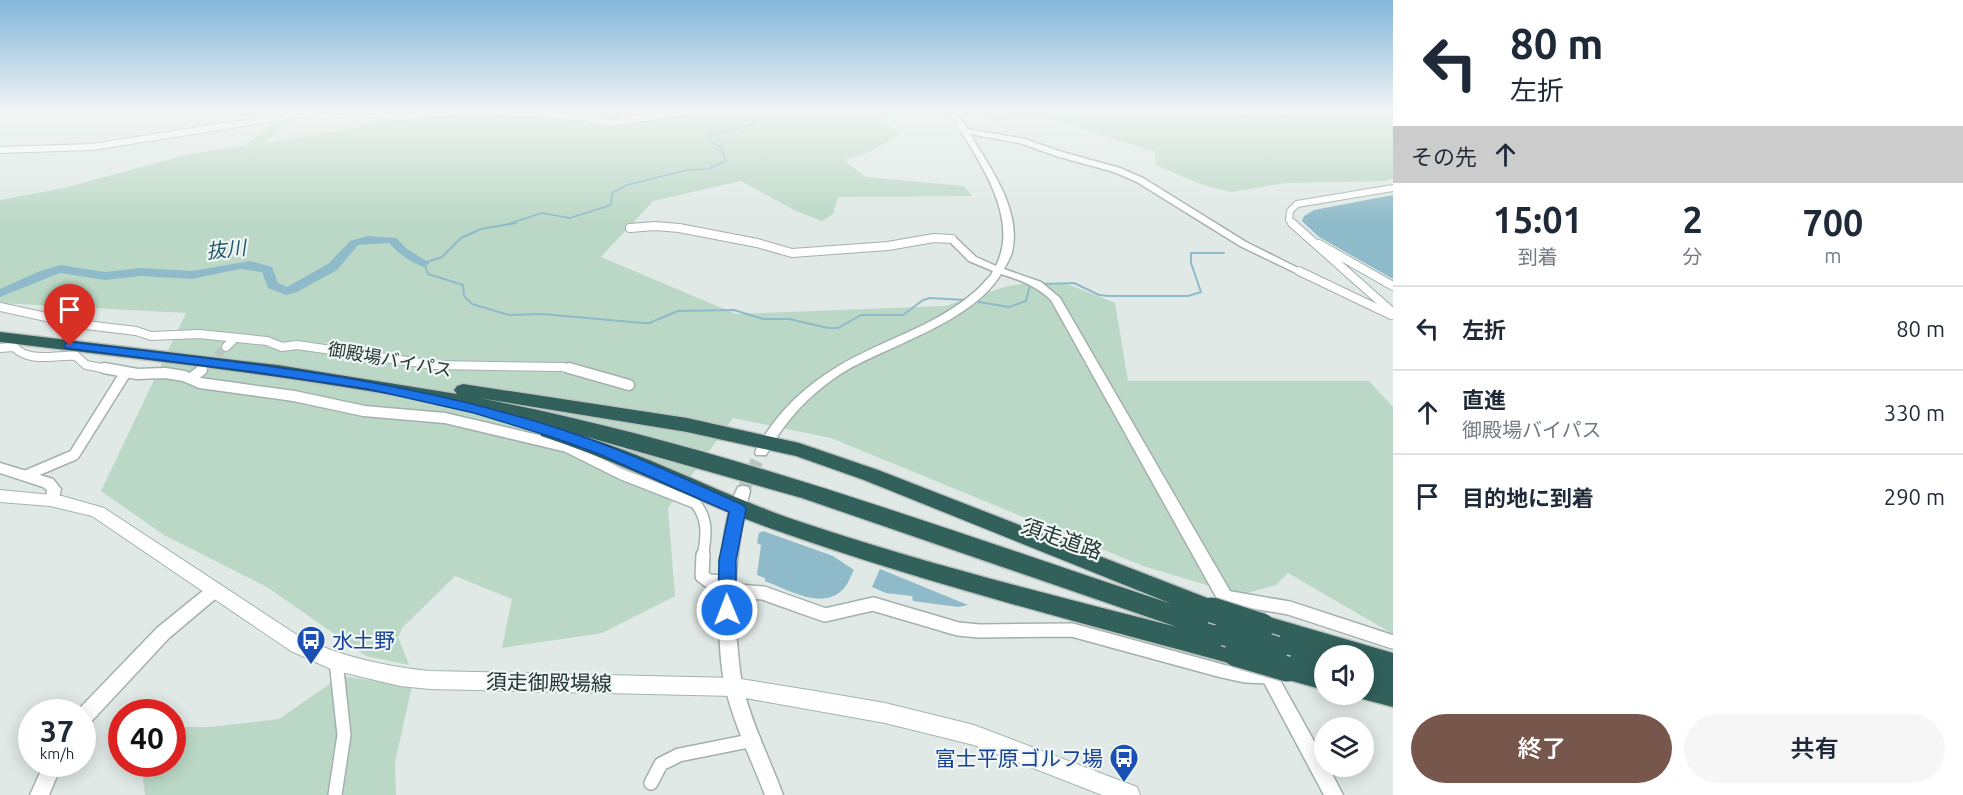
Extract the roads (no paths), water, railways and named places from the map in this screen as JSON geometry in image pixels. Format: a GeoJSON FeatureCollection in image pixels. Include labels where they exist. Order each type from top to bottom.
{"type":"FeatureCollection","features":[{"type":"Feature","properties":{"kind":"highway","name":"御殿場バイパス"},"geometry":{"type":"LineString","coordinates":[[0,328],[260,360],[400,381],[554,412],[765,460]]}},
{"type":"Feature","properties":{"kind":"highway","name":"御殿場バイパス"},"geometry":{"type":"LineString","coordinates":[[0,337],[254,368],[368,385],[765,460]]}},
{"type":"Feature","properties":{"kind":"highway"},"geometry":{"type":"LineString","coordinates":[[400,381],[687,425],[765,460],[871,474],[1223,622],[1314,673]]}},
{"type":"Feature","properties":{"kind":"highway"},"geometry":{"type":"LineString","coordinates":[[368,385],[475,409],[557,433],[647,468],[740,500],[861,551],[1223,622]]}},
{"type":"Feature","properties":{"kind":"highway","name":"須走道路"},"geometry":{"type":"LineString","coordinates":[[765,460],[1223,622],[1272,651],[1314,661]]}},
{"type":"Feature","properties":{"kind":"highway"},"geometry":{"type":"LineString","coordinates":[[1272,651],[1314,653]]}},
{"type":"Feature","properties":{"kind":"highway","name":"須走道路"},"geometry":{"type":"LineString","coordinates":[[1272,651],[1314,654]]}},
{"type":"Feature","properties":{"kind":"highway"},"geometry":{"type":"LineString","coordinates":[[1374,660],[1393,667]]}},
{"type":"Feature","properties":{"kind":"highway"},"geometry":{"type":"LineString","coordinates":[[1374,663],[1393,667]]}},
{"type":"Feature","properties":{"kind":"highway"},"geometry":{"type":"LineString","coordinates":[[1374,677],[1393,682]]}},
{"type":"Feature","properties":{"kind":"highway"},"geometry":{"type":"LineString","coordinates":[[1374,690],[1393,695]]}},
{"type":"Feature","properties":{"kind":"main road","name":"須走御殿場線"},"geometry":{"type":"LineString","coordinates":[[0,496],[53,499],[74,503],[98,512],[297,645],[336,662],[400,677],[430,680],[734,687],[885,713],[974,735],[1121,793]]}},
{"type":"Feature","properties":{"kind":"street"},"geometry":{"type":"LineString","coordinates":[[0,150],[58,148]]}},
{"type":"Feature","properties":{"kind":"street"},"geometry":{"type":"LineString","coordinates":[[765,460],[797,404],[825,380],[859,359],[952,313],[982,291],[999,269],[1007,252],[1010,238],[1006,214],[972,148]]}},
{"type":"Feature","properties":{"kind":"street"},"geometry":{"type":"LineString","coordinates":[[1042,148],[1117,170],[1140,180],[1243,244],[1392,313]]}},
{"type":"Feature","properties":{"kind":"street"},"geometry":{"type":"LineString","coordinates":[[1392,313],[1289,220],[1290,211],[1297,204],[1393,188]]}},
{"type":"Feature","properties":{"kind":"street"},"geometry":{"type":"LineString","coordinates":[[630,228],[657,224],[686,227],[730,239],[762,244],[779,252],[792,253],[888,246],[934,238],[952,239],[977,262],[1036,282],[1055,298],[1223,622],[1272,651],[1334,795]]}},
{"type":"Feature","properties":{"kind":"street"},"geometry":{"type":"LineString","coordinates":[[1307,236],[1393,286]]}},
{"type":"Feature","properties":{"kind":"street"},"geometry":{"type":"LineString","coordinates":[[0,307],[78,324],[136,330],[151,336],[199,334],[267,341],[273,346],[282,348],[297,345],[434,364],[562,367],[629,385]]}},
{"type":"Feature","properties":{"kind":"street"},"geometry":{"type":"LineString","coordinates":[[226,347],[235,338]]}},
{"type":"Feature","properties":{"kind":"street"},"geometry":{"type":"LineString","coordinates":[[0,348],[14,347],[21,354],[47,357],[76,356],[86,365],[137,374],[165,373],[191,378],[200,383],[294,396],[363,411],[446,418],[567,447],[621,474],[695,503],[703,509],[706,517],[704,558],[699,570],[701,576],[706,580],[763,593],[825,615],[873,604],[958,629],[979,631],[1072,630],[1245,676],[1272,651]]}},
{"type":"Feature","properties":{"kind":"street"},"geometry":{"type":"LineString","coordinates":[[191,378],[202,370]]}},
{"type":"Feature","properties":{"kind":"street"},"geometry":{"type":"LineString","coordinates":[[27,476],[74,455],[126,372]]}},
{"type":"Feature","properties":{"kind":"street"},"geometry":{"type":"LineString","coordinates":[[0,468],[48,483],[54,489],[53,499]]}},
{"type":"Feature","properties":{"kind":"street"},"geometry":{"type":"LineString","coordinates":[[740,500],[732,531],[725,586],[734,687],[774,795]]}},
{"type":"Feature","properties":{"kind":"street"},"geometry":{"type":"LineString","coordinates":[[96,704],[163,633],[215,590]]}},
{"type":"Feature","properties":{"kind":"street"},"geometry":{"type":"LineString","coordinates":[[1223,622],[1254,598],[1328,619],[1393,642]]}},
{"type":"Feature","properties":{"kind":"street"},"geometry":{"type":"LineString","coordinates":[[335,795],[344,735],[336,662]]}},
{"type":"Feature","properties":{"kind":"street"},"geometry":{"type":"LineString","coordinates":[[651,783],[661,764],[679,755],[753,740]]}},
{"type":"Feature","properties":{"kind":"street"},"geometry":{"type":"LineString","coordinates":[[39,795],[47,777]]}},
{"type":"Feature","properties":{"kind":"water"},"geometry":{"type":"Polygon","coordinates":[[[1393,195],[1393,279],[1319,237],[1302,221],[1304,216],[1314,210],[1393,195]]]}},
{"type":"Feature","properties":{"kind":"water"},"geometry":{"type":"Polygon","coordinates":[[[763,531],[833,556],[854,570],[846,585],[837,594],[827,598],[817,598],[807,597],[765,581],[765,578],[757,575],[761,545],[757,543],[759,533],[763,531]]]}},
{"type":"Feature","properties":{"kind":"water"},"geometry":{"type":"Polygon","coordinates":[[[880,569],[968,605],[958,607],[913,601],[912,596],[886,593],[872,587],[880,569]]]}},
{"type":"Feature","properties":{"kind":"waterway"},"geometry":{"type":"LineString","coordinates":[[508,224],[542,213],[570,218],[611,205],[612,193],[627,185],[687,170],[708,169],[726,161],[722,148]]}},
{"type":"Feature","properties":{"kind":"waterway"},"geometry":{"type":"LineString","coordinates":[[516,223],[481,229],[461,238],[442,257],[424,263],[428,274],[463,285],[464,296],[472,304],[509,315],[542,314],[643,323],[649,323],[678,311],[734,310],[763,319],[789,319],[828,328],[838,328],[861,315],[903,315],[923,300],[930,298],[965,300]]}},
{"type":"Feature","properties":{"kind":"waterway","name":"抜川"},"geometry":{"type":"LineString","coordinates":[[0,293],[60,269],[105,276],[141,272],[186,275],[202,274],[240,265],[259,266],[268,270],[272,285],[286,291],[325,272],[339,262],[348,248],[358,241],[378,239],[392,240],[403,252],[424,263]]}},
{"type":"Feature","properties":{"kind":"waterway"},"geometry":{"type":"LineString","coordinates":[[1042,284],[1074,283],[1099,295],[1109,296],[1188,296],[1201,292],[1191,263],[1191,253],[1224,253]]}},
{"type":"Feature","properties":{"kind":"waterway"},"geometry":{"type":"LineString","coordinates":[[973,301],[1009,307],[1026,301],[1030,285]]}},
{"type":"Feature","properties":{"kind":"tunnel"},"geometry":{"type":"LineString","coordinates":[[208,364],[226,347]]}},
{"type":"Feature","properties":{"kind":"tunnel"},"geometry":{"type":"LineString","coordinates":[[743,491],[761,452]]}},
{"type":"Feature","properties":{"kind":"place","name":"水土野"},"geometry":{"type":"Point","coordinates":[311,666]}},
{"type":"Feature","properties":{"kind":"place","name":"富士平原ゴルフ場"},"geometry":{"type":"Point","coordinates":[1124,784]}}]}
